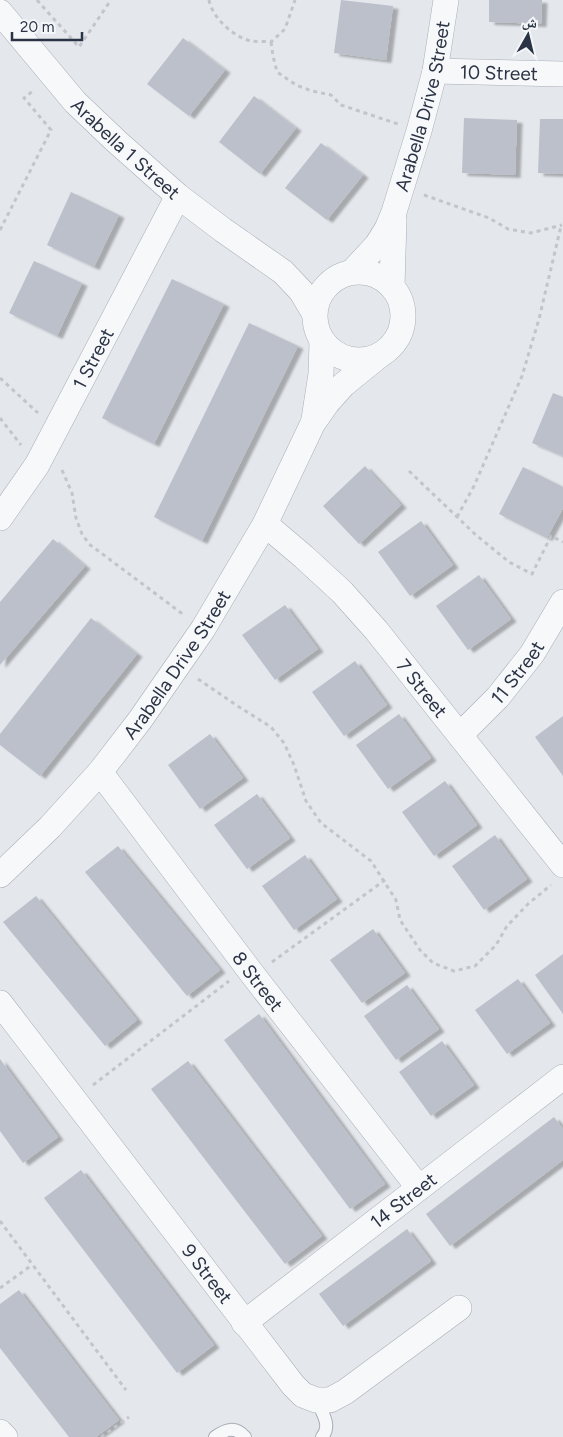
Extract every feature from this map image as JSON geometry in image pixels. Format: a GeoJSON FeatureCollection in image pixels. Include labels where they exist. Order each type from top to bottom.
{"type":"FeatureCollection","features":[{"type":"Feature","properties":{"kind":"street","name":"Arabella Drive Street"},"geometry":{"type":"LineString","coordinates":[[394,212],[420,131],[435,71],[446,0]]}},
{"type":"Feature","properties":{"kind":"street","name":"Arabella 1 Street"},"geometry":{"type":"LineString","coordinates":[[0,12],[75,102],[116,141],[178,196],[273,264],[301,291],[314,313],[316,328],[322,341],[322,374],[313,424]]}},
{"type":"Feature","properties":{"kind":"street","name":"10 Street"},"geometry":{"type":"LineString","coordinates":[[435,71],[563,74]]}},
{"type":"Feature","properties":{"kind":"street","name":"1 Street"},"geometry":{"type":"LineString","coordinates":[[0,518],[48,464],[178,196]]}},
{"type":"Feature","properties":{"kind":"street"},"geometry":{"type":"LineString","coordinates":[[314,313],[318,299],[326,286],[345,275],[377,245],[387,229],[394,212]]}},
{"type":"Feature","properties":{"kind":"street"},"geometry":{"type":"LineString","coordinates":[[313,424],[327,403],[343,385],[395,342],[402,323],[401,303],[392,286],[394,212]]}},
{"type":"Feature","properties":{"kind":"street","name":"Arabella 1 Street"},"geometry":{"type":"LineString","coordinates":[[273,264],[305,274],[345,275],[367,273],[380,277],[392,286]]}},
{"type":"Feature","properties":{"kind":"street"},"geometry":{"type":"LineString","coordinates":[[322,341],[334,352],[349,359],[365,360],[380,355]]}},
{"type":"Feature","properties":{"kind":"street","name":"Arabella Drive Street"},"geometry":{"type":"LineString","coordinates":[[0,875],[50,827],[100,772],[178,666],[203,629],[265,524],[313,424]]}},
{"type":"Feature","properties":{"kind":"street","name":"7 Street"},"geometry":{"type":"LineString","coordinates":[[265,524],[335,586],[376,630],[460,735],[559,874]]}},
{"type":"Feature","properties":{"kind":"street","name":"11 Street"},"geometry":{"type":"LineString","coordinates":[[460,735],[498,697],[532,654],[563,602]]}},
{"type":"Feature","properties":{"kind":"street","name":"8 Street"},"geometry":{"type":"LineString","coordinates":[[100,772],[250,971],[419,1188]]}},
{"type":"Feature","properties":{"kind":"street","name":"9 Street"},"geometry":{"type":"LineString","coordinates":[[0,1003],[293,1385],[303,1395],[316,1400]]}},
{"type":"Feature","properties":{"kind":"street","name":"14 Street"},"geometry":{"type":"LineString","coordinates":[[244,1323],[563,1077]]}},
{"type":"Feature","properties":{"kind":"street"},"geometry":{"type":"LineString","coordinates":[[316,1400],[330,1400],[345,1392],[460,1308]]}},
{"type":"Feature","properties":{"kind":"street"},"geometry":{"type":"LineString","coordinates":[[0,1432],[5,1437]]}},
{"type":"Feature","properties":{"kind":"lane"},"geometry":{"type":"LineString","coordinates":[[316,1400],[326,1422],[324,1436]]}},
{"type":"Feature","properties":{"kind":"lane"},"geometry":{"type":"LineString","coordinates":[[215,1437],[226,1430],[232,1429],[239,1431],[245,1437]]}},
{"type":"Feature","properties":{"kind":"path"},"geometry":{"type":"LineString","coordinates":[[37,0],[79,47],[111,0]]}},
{"type":"Feature","properties":{"kind":"path"},"geometry":{"type":"LineString","coordinates":[[209,0],[210,8],[224,27],[249,41],[271,42],[286,29],[295,0]]}},
{"type":"Feature","properties":{"kind":"path"},"geometry":{"type":"LineString","coordinates":[[271,42],[277,72],[296,85],[330,95],[341,106],[420,131]]}},
{"type":"Feature","properties":{"kind":"path"},"geometry":{"type":"LineString","coordinates":[[0,230],[51,130],[24,98],[35,89],[30,83]]}},
{"type":"Feature","properties":{"kind":"path"},"geometry":{"type":"LineString","coordinates":[[404,184],[428,197],[489,218],[508,229],[531,233],[562,225],[539,319],[522,376],[474,486],[457,517]]}},
{"type":"Feature","properties":{"kind":"path"},"geometry":{"type":"LineString","coordinates":[[0,378],[39,414]]}},
{"type":"Feature","properties":{"kind":"path"},"geometry":{"type":"LineString","coordinates":[[0,418],[48,464],[72,493],[76,518],[82,534],[89,544],[203,629]]}},
{"type":"Feature","properties":{"kind":"path"},"geometry":{"type":"LineString","coordinates":[[409,471],[476,535],[508,562],[532,574],[551,536],[563,542]]}},
{"type":"Feature","properties":{"kind":"path"},"geometry":{"type":"LineString","coordinates":[[178,666],[271,727],[284,743],[294,765],[306,802],[322,824],[371,861],[385,880],[396,900],[400,920],[420,950],[433,963],[454,971],[475,966],[496,945],[507,926],[559,874]]}},
{"type":"Feature","properties":{"kind":"path"},"geometry":{"type":"LineString","coordinates":[[74,1100],[250,971],[385,880]]}},
{"type":"Feature","properties":{"kind":"path"},"geometry":{"type":"LineString","coordinates":[[0,1221],[126,1390]]}},
{"type":"Feature","properties":{"kind":"path"},"geometry":{"type":"LineString","coordinates":[[0,1288],[32,1265]]}},
{"type":"Feature","properties":{"kind":"path"},"geometry":{"type":"LineString","coordinates":[[101,1437],[129,1417]]}},
{"type":"Feature","properties":{"kind":"building"},"geometry":{"type":"Polygon","coordinates":[[[341,0],[393,6],[386,60],[334,53],[341,0]]]}},
{"type":"Feature","properties":{"kind":"building"},"geometry":{"type":"Polygon","coordinates":[[[489,0],[542,0],[541,24],[489,22],[489,0]]]}},
{"type":"Feature","properties":{"kind":"building"},"geometry":{"type":"Polygon","coordinates":[[[183,38],[225,70],[189,116],[147,84],[183,38]]]}},
{"type":"Feature","properties":{"kind":"building"},"geometry":{"type":"Polygon","coordinates":[[[254,96],[296,128],[260,174],[219,142],[254,96]]]}},
{"type":"Feature","properties":{"kind":"building"},"geometry":{"type":"Polygon","coordinates":[[[464,118],[517,120],[515,175],[462,173],[464,118]]]}},
{"type":"Feature","properties":{"kind":"building"},"geometry":{"type":"Polygon","coordinates":[[[540,119],[563,119],[563,174],[538,173],[540,119]]]}},
{"type":"Feature","properties":{"kind":"building"},"geometry":{"type":"Polygon","coordinates":[[[321,143],[363,175],[327,220],[285,188],[321,143]]]}},
{"type":"Feature","properties":{"kind":"building"},"geometry":{"type":"Polygon","coordinates":[[[71,192],[119,215],[94,267],[47,245],[71,192]]]}},
{"type":"Feature","properties":{"kind":"building"},"geometry":{"type":"Polygon","coordinates":[[[34,261],[82,283],[57,336],[9,313],[34,261]]]}},
{"type":"Feature","properties":{"kind":"building"},"geometry":{"type":"Polygon","coordinates":[[[172,279],[224,304],[154,444],[102,418],[172,279]]]}},
{"type":"Feature","properties":{"kind":"building"},"geometry":{"type":"Polygon","coordinates":[[[249,323],[298,346],[202,541],[154,517],[249,323]]]}},
{"type":"Feature","properties":{"kind":"building"},"geometry":{"type":"Polygon","coordinates":[[[553,393],[563,397],[563,456],[532,443],[553,393]]]}},
{"type":"Feature","properties":{"kind":"building"},"geometry":{"type":"Polygon","coordinates":[[[365,466],[401,505],[359,544],[323,506],[365,466]]]}},
{"type":"Feature","properties":{"kind":"building"},"geometry":{"type":"Polygon","coordinates":[[[523,467],[563,487],[563,508],[547,538],[499,514],[523,467]]]}},
{"type":"Feature","properties":{"kind":"building"},"geometry":{"type":"Polygon","coordinates":[[[421,521],[453,565],[410,596],[378,552],[421,521]]]}},
{"type":"Feature","properties":{"kind":"building"},"geometry":{"type":"Polygon","coordinates":[[[53,539],[85,566],[0,665],[0,602],[53,539]]]}},
{"type":"Feature","properties":{"kind":"building"},"geometry":{"type":"Polygon","coordinates":[[[479,575],[511,619],[468,650],[436,606],[479,575]]]}},
{"type":"Feature","properties":{"kind":"building"},"geometry":{"type":"Polygon","coordinates":[[[285,605],[318,649],[275,680],[242,635],[285,605]]]}},
{"type":"Feature","properties":{"kind":"building"},"geometry":{"type":"Polygon","coordinates":[[[91,618],[137,654],[40,776],[0,745],[0,734],[91,618]]]}},
{"type":"Feature","properties":{"kind":"building"},"geometry":{"type":"Polygon","coordinates":[[[355,661],[387,705],[344,736],[312,692],[355,661]]]}},
{"type":"Feature","properties":{"kind":"building"},"geometry":{"type":"Polygon","coordinates":[[[399,714],[431,758],[388,789],[356,745],[399,714]]]}},
{"type":"Feature","properties":{"kind":"building"},"geometry":{"type":"Polygon","coordinates":[[[563,716],[563,776],[535,737],[563,716]]]}},
{"type":"Feature","properties":{"kind":"building"},"geometry":{"type":"Polygon","coordinates":[[[210,734],[243,778],[200,809],[168,765],[210,734]]]}},
{"type":"Feature","properties":{"kind":"building"},"geometry":{"type":"Polygon","coordinates":[[[445,781],[477,825],[434,856],[402,812],[445,781]]]}},
{"type":"Feature","properties":{"kind":"building"},"geometry":{"type":"Polygon","coordinates":[[[257,794],[290,838],[247,869],[214,825],[257,794]]]}},
{"type":"Feature","properties":{"kind":"building"},"geometry":{"type":"Polygon","coordinates":[[[495,835],[527,879],[484,910],[452,866],[495,835]]]}},
{"type":"Feature","properties":{"kind":"building"},"geometry":{"type":"Polygon","coordinates":[[[118,846],[220,970],[187,996],[85,872],[118,846]]]}},
{"type":"Feature","properties":{"kind":"building"},"geometry":{"type":"Polygon","coordinates":[[[305,855],[337,899],[294,930],[262,886],[305,855]]]}},
{"type":"Feature","properties":{"kind":"building"},"geometry":{"type":"Polygon","coordinates":[[[36,896],[137,1020],[105,1046],[3,922],[36,896]]]}},
{"type":"Feature","properties":{"kind":"building"},"geometry":{"type":"Polygon","coordinates":[[[373,929],[405,973],[362,1003],[330,960],[373,929]]]}},
{"type":"Feature","properties":{"kind":"building"},"geometry":{"type":"Polygon","coordinates":[[[563,954],[563,1014],[535,975],[563,954]]]}},
{"type":"Feature","properties":{"kind":"building"},"geometry":{"type":"Polygon","coordinates":[[[518,979],[550,1023],[507,1054],[475,1010],[518,979]]]}},
{"type":"Feature","properties":{"kind":"building"},"geometry":{"type":"Polygon","coordinates":[[[407,985],[439,1029],[396,1060],[364,1016],[407,985]]]}},
{"type":"Feature","properties":{"kind":"building"},"geometry":{"type":"Polygon","coordinates":[[[259,1014],[385,1184],[350,1209],[224,1040],[259,1014]]]}},
{"type":"Feature","properties":{"kind":"building"},"geometry":{"type":"Polygon","coordinates":[[[442,1041],[474,1085],[431,1116],[399,1072],[442,1041]]]}},
{"type":"Feature","properties":{"kind":"building"},"geometry":{"type":"Polygon","coordinates":[[[0,1059],[58,1137],[23,1163],[0,1131],[0,1059]]]}},
{"type":"Feature","properties":{"kind":"building"},"geometry":{"type":"Polygon","coordinates":[[[188,1061],[322,1236],[285,1264],[151,1089],[188,1061]]]}},
{"type":"Feature","properties":{"kind":"building"},"geometry":{"type":"Polygon","coordinates":[[[554,1117],[563,1129],[563,1160],[450,1246],[426,1214],[554,1117]]]}},
{"type":"Feature","properties":{"kind":"building"},"geometry":{"type":"Polygon","coordinates":[[[81,1170],[214,1345],[177,1373],[44,1198],[81,1170]]]}},
{"type":"Feature","properties":{"kind":"building"},"geometry":{"type":"Polygon","coordinates":[[[407,1229],[431,1261],[343,1326],[319,1294],[407,1229]]]}},
{"type":"Feature","properties":{"kind":"building"},"geometry":{"type":"Polygon","coordinates":[[[19,1290],[119,1420],[96,1437],[69,1437],[0,1348],[0,1304],[19,1290]]]}}]}
